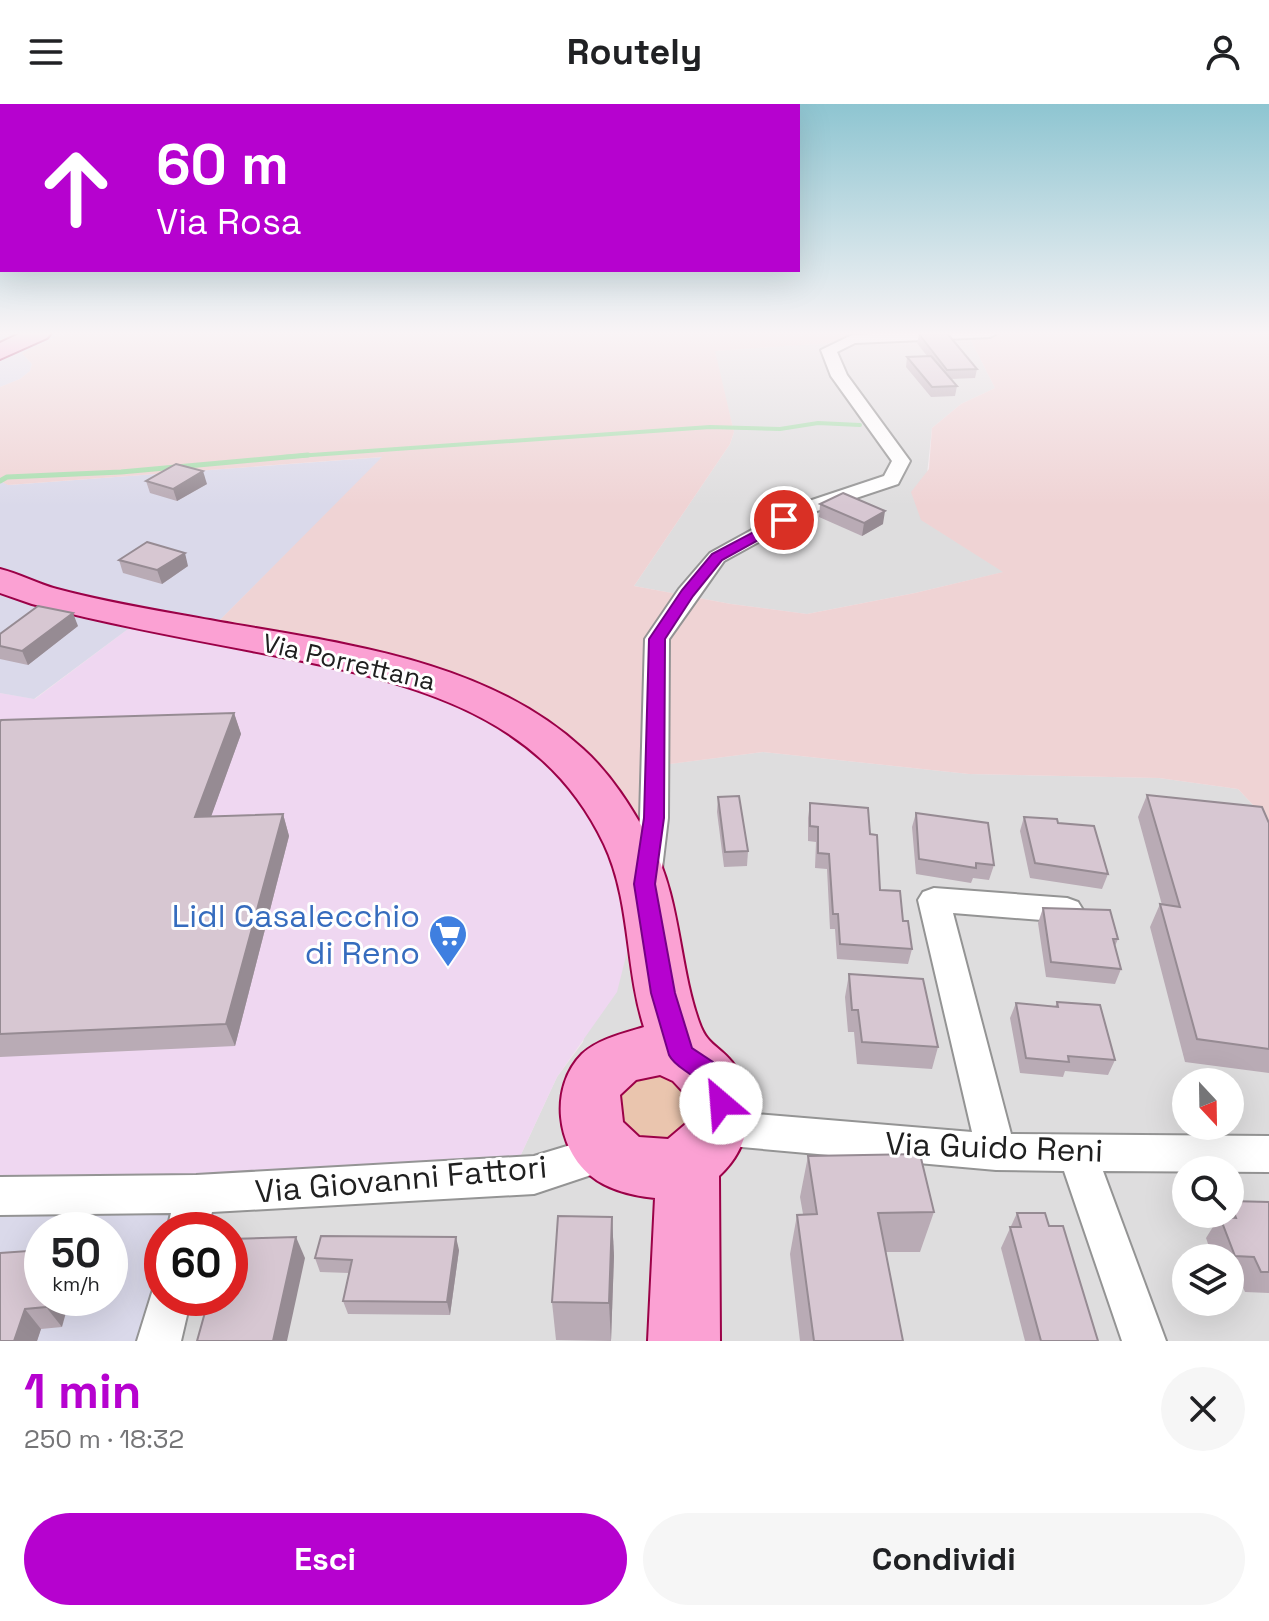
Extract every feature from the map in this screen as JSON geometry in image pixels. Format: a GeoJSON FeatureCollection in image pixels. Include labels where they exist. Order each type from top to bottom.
{"type":"FeatureCollection","features":[{"type":"Feature","properties":{"kind":"main road","name":"Via Porrettana"},"geometry":{"type":"LineString","coordinates":[[0,580],[15,588],[98,608],[393,667],[476,695],[517,717],[553,743],[584,773],[610,810],[645,884],[663,993],[661,1053]]}},
{"type":"Feature","properties":{"kind":"main road"},"geometry":{"type":"LineString","coordinates":[[670,1167],[596,1134],[589,1114],[590,1094],[609,1066],[624,1056],[661,1053],[704,1070],[714,1082],[722,1112],[670,1167],[684,1341]]}},
{"type":"Feature","properties":{"kind":"street"},"geometry":{"type":"LineString","coordinates":[[645,884],[654,818],[657,639],[717,557],[804,509],[891,480],[901,461],[850,391]]}},
{"type":"Feature","properties":{"kind":"street"},"geometry":{"type":"LineString","coordinates":[[996,1152],[934,900],[1067,910]]}},
{"type":"Feature","properties":{"kind":"street","name":"Via Guido Reni"},"geometry":{"type":"LineString","coordinates":[[670,1167],[996,1152],[1269,1154]]}},
{"type":"Feature","properties":{"kind":"street"},"geometry":{"type":"LineString","coordinates":[[1077,1152],[1144,1341]]}},
{"type":"Feature","properties":{"kind":"street","name":"Via Giovanni Fattori"},"geometry":{"type":"LineString","coordinates":[[0,1196],[191,1212],[534,1175],[670,1167]]}},
{"type":"Feature","properties":{"kind":"street"},"geometry":{"type":"LineString","coordinates":[[159,1341],[165,1316]]}},
{"type":"Feature","properties":{"kind":"shaded area"},"geometry":{"type":"Polygon","coordinates":[[[0,391],[724,391],[734,432],[730,444],[634,586],[807,614],[1003,572],[921,520],[911,492],[929,469],[932,428],[961,404],[989,391],[1269,391],[1269,822],[1238,789],[1159,778],[969,774],[763,752],[670,764],[628,845],[611,813],[468,695],[207,633],[382,457],[8,485],[0,481],[0,391]]]}},
{"type":"Feature","properties":{"kind":"shaded area"},"geometry":{"type":"Polygon","coordinates":[[[724,391],[989,391],[961,404],[932,428],[922,520],[1004,572],[807,614],[634,586],[730,444],[734,432],[724,391]]]}},
{"type":"Feature","properties":{"kind":"shaded area"},"geometry":{"type":"Polygon","coordinates":[[[384,457],[207,633],[132,626],[34,699],[0,693],[0,481],[9,485],[384,457]]]}},
{"type":"Feature","properties":{"kind":"shaded area"},"geometry":{"type":"Polygon","coordinates":[[[132,626],[468,695],[611,813],[630,940],[617,992],[557,1077],[518,1161],[0,1189],[0,693],[35,699],[132,626]]]}},
{"type":"Feature","properties":{"kind":"shaded area"},"geometry":{"type":"Polygon","coordinates":[[[763,752],[969,774],[1159,778],[1238,789],[1269,822],[1269,1341],[181,1341],[188,1316],[248,1316],[248,1212],[217,1212],[225,1181],[518,1161],[557,1077],[583,1042],[628,845],[669,764],[763,752]]]}},
{"type":"Feature","properties":{"kind":"shaded area"},"geometry":{"type":"Polygon","coordinates":[[[665,1074],[677,1080],[692,1099],[690,1123],[661,1145],[624,1134],[614,1101],[639,1075],[665,1074]]]}},
{"type":"Feature","properties":{"kind":"shaded area"},"geometry":{"type":"Polygon","coordinates":[[[225,1181],[217,1212],[144,1212],[144,1316],[188,1316],[181,1341],[0,1341],[0,1189],[225,1181]]]}},
{"type":"Feature","properties":{"kind":"building"},"geometry":{"type":"Polygon","coordinates":[[[176,464],[203,471],[173,489],[146,481],[176,464]]]}},
{"type":"Feature","properties":{"kind":"building"},"geometry":{"type":"Polygon","coordinates":[[[843,493],[885,511],[864,523],[820,504],[843,493]]]}},
{"type":"Feature","properties":{"kind":"building"},"geometry":{"type":"Polygon","coordinates":[[[147,542],[185,553],[157,570],[119,560],[147,542]]]}},
{"type":"Feature","properties":{"kind":"building"},"geometry":{"type":"Polygon","coordinates":[[[38,606],[73,613],[22,651],[0,646],[0,634],[38,606]]]}},
{"type":"Feature","properties":{"kind":"building"},"geometry":{"type":"Polygon","coordinates":[[[234,713],[195,817],[283,814],[226,1024],[0,1034],[1,720],[234,713]]]}},
{"type":"Feature","properties":{"kind":"building"},"geometry":{"type":"Polygon","coordinates":[[[1147,795],[1262,807],[1269,823],[1269,1049],[1197,1039],[1160,904],[1180,907],[1147,795]]]}},
{"type":"Feature","properties":{"kind":"building"},"geometry":{"type":"Polygon","coordinates":[[[739,796],[748,851],[725,852],[718,797],[739,796]]]}},
{"type":"Feature","properties":{"kind":"building"},"geometry":{"type":"Polygon","coordinates":[[[810,803],[868,808],[870,834],[877,835],[880,890],[900,891],[903,921],[908,921],[912,949],[840,944],[838,914],[833,914],[829,854],[818,853],[818,827],[810,826],[810,803]]]}},
{"type":"Feature","properties":{"kind":"building"},"geometry":{"type":"Polygon","coordinates":[[[916,813],[988,823],[994,865],[976,863],[976,868],[919,859],[916,813]]]}},
{"type":"Feature","properties":{"kind":"building"},"geometry":{"type":"Polygon","coordinates":[[[1024,817],[1094,826],[1108,874],[1035,863],[1024,817]]]}},
{"type":"Feature","properties":{"kind":"building"},"geometry":{"type":"Polygon","coordinates":[[[1043,908],[1110,910],[1118,939],[1113,939],[1121,969],[1051,962],[1043,908]]]}},
{"type":"Feature","properties":{"kind":"building"},"geometry":{"type":"Polygon","coordinates":[[[849,974],[923,979],[938,1047],[862,1042],[858,1010],[852,1010],[849,974]]]}},
{"type":"Feature","properties":{"kind":"building"},"geometry":{"type":"Polygon","coordinates":[[[1057,1002],[1100,1005],[1115,1060],[1068,1056],[1069,1062],[1026,1058],[1016,1003],[1058,1007],[1057,1002]]]}},
{"type":"Feature","properties":{"kind":"building"},"geometry":{"type":"Polygon","coordinates":[[[920,1154],[934,1212],[878,1213],[903,1341],[814,1341],[797,1215],[817,1214],[808,1156],[920,1154]]]}},
{"type":"Feature","properties":{"kind":"building"},"geometry":{"type":"Polygon","coordinates":[[[1244,1201],[1269,1202],[1269,1272],[1261,1272],[1254,1257],[1244,1256],[1244,1244],[1230,1244],[1224,1228],[1244,1228],[1244,1201]]]}},
{"type":"Feature","properties":{"kind":"building"},"geometry":{"type":"Polygon","coordinates":[[[1017,1213],[1045,1213],[1049,1226],[1063,1226],[1098,1341],[1041,1341],[1010,1227],[1021,1227],[1017,1213]]]}},
{"type":"Feature","properties":{"kind":"building"},"geometry":{"type":"Polygon","coordinates":[[[558,1216],[612,1217],[609,1303],[552,1302],[558,1216]]]}},
{"type":"Feature","properties":{"kind":"building"},"geometry":{"type":"Polygon","coordinates":[[[321,1236],[456,1237],[447,1302],[343,1301],[352,1260],[315,1258],[321,1236]]]}},
{"type":"Feature","properties":{"kind":"building"},"geometry":{"type":"Polygon","coordinates":[[[296,1237],[273,1341],[197,1341],[204,1316],[248,1316],[248,1238],[296,1237]]]}},
{"type":"Feature","properties":{"kind":"building"},"geometry":{"type":"Polygon","coordinates":[[[24,1251],[24,1312],[14,1341],[0,1341],[0,1253],[24,1251]]]}},
{"type":"Feature","properties":{"kind":"waterway"},"geometry":{"type":"LineString","coordinates":[[296,456],[710,427],[780,429],[818,423],[860,425]]}},
{"type":"Feature","properties":{"kind":"waterway"},"geometry":{"type":"LineString","coordinates":[[296,456],[308,455]]}},
{"type":"Feature","properties":{"kind":"waterway"},"geometry":{"type":"LineString","coordinates":[[0,481],[7,477],[121,472],[296,456]]}},
{"type":"Feature","properties":{"kind":"waterway"},"geometry":{"type":"LineString","coordinates":[[283,457],[296,456]]}},
{"type":"Feature","properties":{"kind":"place","name":"Lidl Casalecchio di Reno"},"geometry":{"type":"Point","coordinates":[448,968]}},
{"type":"Feature","properties":{"kind":"route"},"geometry":{"type":"LineString","coordinates":[[721,1103],[714,1082],[704,1070],[682,1055],[663,993],[645,884],[654,818],[657,639],[717,557],[784,520]]}}]}
